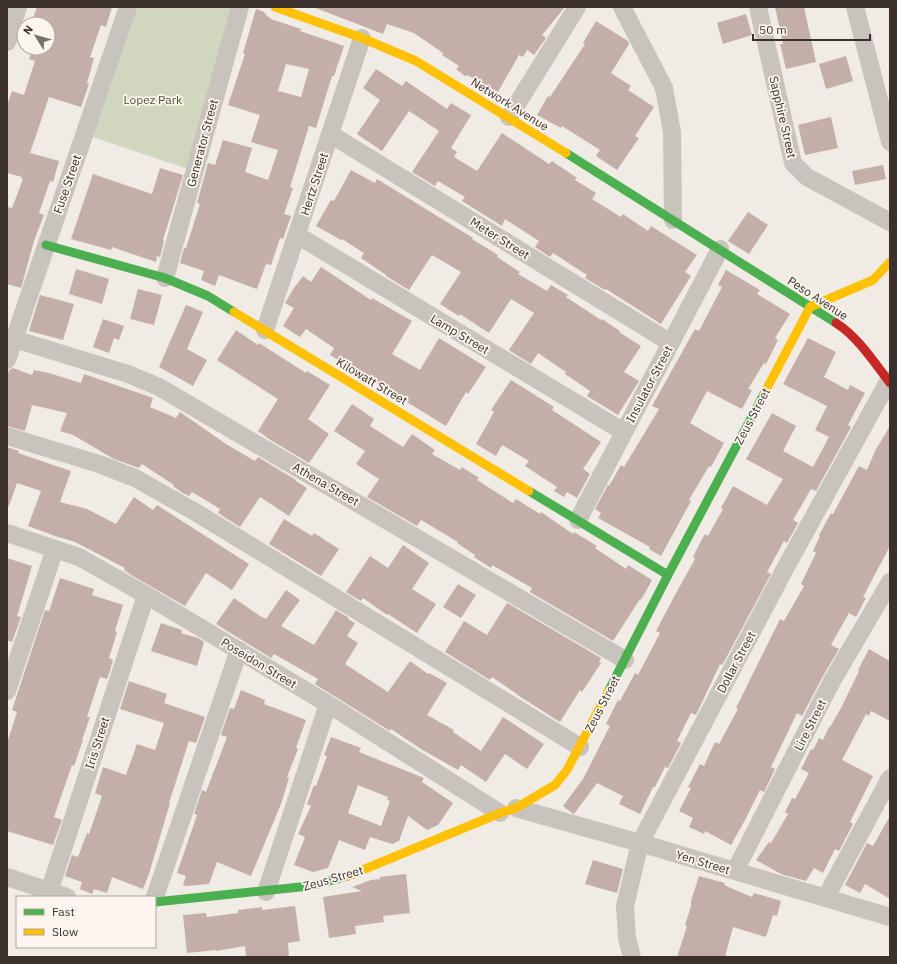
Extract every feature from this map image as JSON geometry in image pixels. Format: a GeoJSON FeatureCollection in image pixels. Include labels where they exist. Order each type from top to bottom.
{"type":"FeatureCollection","features":[{"type":"Feature","properties":{"kind":"street"},"geometry":{"type":"LineString","coordinates":[[7,42],[18,7]]}},
{"type":"Feature","properties":{"kind":"street","name":"Fuse Street"},"geometry":{"type":"LineString","coordinates":[[7,360],[128,7]]}},
{"type":"Feature","properties":{"kind":"street","name":"Generator Street"},"geometry":{"type":"LineString","coordinates":[[165,278],[240,7]]}},
{"type":"Feature","properties":{"kind":"street","name":"Network Avenue"},"geometry":{"type":"LineString","coordinates":[[275,7],[362,38],[416,61],[509,117],[720,249]]}},
{"type":"Feature","properties":{"kind":"street"},"geometry":{"type":"LineString","coordinates":[[509,117],[577,7]]}},
{"type":"Feature","properties":{"kind":"street"},"geometry":{"type":"LineString","coordinates":[[622,7],[664,88],[672,132],[673,220]]}},
{"type":"Feature","properties":{"kind":"street","name":"Sapphire Street"},"geometry":{"type":"LineString","coordinates":[[758,7],[793,163],[807,177],[890,222]]}},
{"type":"Feature","properties":{"kind":"street"},"geometry":{"type":"LineString","coordinates":[[855,7],[890,142]]}},
{"type":"Feature","properties":{"kind":"street","name":"Hertz Street"},"geometry":{"type":"LineString","coordinates":[[265,330],[362,38]]}},
{"type":"Feature","properties":{"kind":"street","name":"Meter Street"},"geometry":{"type":"LineString","coordinates":[[330,134],[671,343]]}},
{"type":"Feature","properties":{"kind":"street","name":"Lamp Street"},"geometry":{"type":"LineString","coordinates":[[297,235],[624,432]]}},
{"type":"Feature","properties":{"kind":"street","name":"Kilowatt Street"},"geometry":{"type":"LineString","coordinates":[[46,245],[165,278],[208,296],[668,575]]}},
{"type":"Feature","properties":{"kind":"street","name":"Insulator Street"},"geometry":{"type":"LineString","coordinates":[[578,520],[720,249]]}},
{"type":"Feature","properties":{"kind":"street","name":"Peso Avenue"},"geometry":{"type":"LineString","coordinates":[[720,249],[842,327],[863,348],[889,382]]}},
{"type":"Feature","properties":{"kind":"street"},"geometry":{"type":"LineString","coordinates":[[810,307],[872,280],[890,262]]}},
{"type":"Feature","properties":{"kind":"street","name":"Zeus Street"},"geometry":{"type":"LineString","coordinates":[[156,902],[266,892],[310,886],[353,874],[508,810],[555,785],[567,770],[580,747],[668,575],[810,307]]}},
{"type":"Feature","properties":{"kind":"street","name":"Athena Street"},"geometry":{"type":"LineString","coordinates":[[14,339],[128,374],[159,387],[625,660]]}},
{"type":"Feature","properties":{"kind":"street","name":"Dollar Street"},"geometry":{"type":"LineString","coordinates":[[632,957],[627,938],[624,906],[640,843],[787,565],[889,382]]}},
{"type":"Feature","properties":{"kind":"street"},"geometry":{"type":"LineString","coordinates":[[7,436],[100,464],[135,478],[197,513],[580,747]]}},
{"type":"Feature","properties":{"kind":"street","name":"Poseidon Street"},"geometry":{"type":"LineString","coordinates":[[7,534],[79,557],[146,595],[508,810]]}},
{"type":"Feature","properties":{"kind":"street"},"geometry":{"type":"LineString","coordinates":[[7,691],[55,549]]}},
{"type":"Feature","properties":{"kind":"street","name":"Lire Street"},"geometry":{"type":"LineString","coordinates":[[735,871],[832,681],[890,582]]}},
{"type":"Feature","properties":{"kind":"street","name":"Iris Street"},"geometry":{"type":"LineString","coordinates":[[49,892],[146,595]]}},
{"type":"Feature","properties":{"kind":"street"},"geometry":{"type":"LineString","coordinates":[[155,896],[239,650]]}},
{"type":"Feature","properties":{"kind":"street"},"geometry":{"type":"LineString","coordinates":[[266,892],[328,704]]}},
{"type":"Feature","properties":{"kind":"street"},"geometry":{"type":"LineString","coordinates":[[826,898],[890,778]]}},
{"type":"Feature","properties":{"kind":"street","name":"Yen Street"},"geometry":{"type":"LineString","coordinates":[[508,810],[640,843],[890,917]]}},
{"type":"Feature","properties":{"kind":"street"},"geometry":{"type":"LineString","coordinates":[[7,877],[63,896]]}},
{"type":"Feature","properties":{"kind":"green space","name":"Lopez Park"},"geometry":{"type":"Polygon","coordinates":[[[128,7],[234,7],[191,170],[84,134],[128,7]]]}},
{"type":"Feature","properties":{"kind":"building"},"geometry":{"type":"Polygon","coordinates":[[[37,7],[112,7],[106,27],[101,25],[90,57],[94,58],[87,83],[89,84],[81,107],[49,97],[30,153],[59,161],[53,182],[50,181],[39,213],[44,215],[34,241],[21,288],[7,284],[7,207],[12,208],[23,179],[21,179],[22,177],[7,173],[7,106],[12,91],[24,95],[35,61],[29,59],[30,56],[56,56],[56,16],[34,16],[37,7]]]}},
{"type":"Feature","properties":{"kind":"building"},"geometry":{"type":"Polygon","coordinates":[[[313,7],[565,7],[542,35],[546,38],[534,55],[527,50],[523,57],[519,55],[498,92],[467,75],[465,76],[456,69],[459,66],[414,33],[387,24],[383,34],[313,7]]]}},
{"type":"Feature","properties":{"kind":"building"},"geometry":{"type":"Polygon","coordinates":[[[775,7],[804,7],[816,62],[786,69],[780,44],[783,44],[775,7]]]}},
{"type":"Feature","properties":{"kind":"building"},"geometry":{"type":"Polygon","coordinates":[[[256,9],[264,12],[271,19],[344,46],[334,76],[332,76],[316,128],[309,126],[290,187],[293,188],[284,214],[291,216],[283,239],[280,238],[271,265],[266,264],[257,289],[219,275],[215,286],[201,280],[204,271],[180,263],[200,204],[197,203],[208,163],[215,165],[223,140],[252,148],[245,172],[268,180],[278,150],[251,142],[260,115],[228,105],[245,54],[243,53],[256,9]],[[286,64],[278,91],[301,97],[309,69],[286,64]]]}},
{"type":"Feature","properties":{"kind":"building"},"geometry":{"type":"Polygon","coordinates":[[[746,14],[752,35],[723,44],[717,23],[746,14]]]}},
{"type":"Feature","properties":{"kind":"building"},"geometry":{"type":"Polygon","coordinates":[[[596,21],[628,41],[629,44],[611,73],[631,86],[628,90],[654,107],[635,136],[639,138],[617,170],[596,156],[600,150],[562,126],[561,128],[537,115],[548,96],[550,97],[585,44],[583,43],[596,21]]]}},
{"type":"Feature","properties":{"kind":"building"},"geometry":{"type":"Polygon","coordinates":[[[846,56],[853,81],[826,89],[819,64],[846,56]]]}},
{"type":"Feature","properties":{"kind":"building"},"geometry":{"type":"Polygon","coordinates":[[[376,69],[402,86],[406,81],[447,109],[451,103],[471,115],[451,148],[457,152],[454,157],[477,171],[502,133],[549,164],[552,161],[577,178],[575,180],[596,193],[592,199],[621,217],[623,214],[648,231],[651,226],[697,255],[685,272],[691,276],[661,324],[606,289],[605,290],[585,278],[587,275],[553,253],[550,257],[535,247],[539,241],[505,219],[502,226],[462,201],[465,197],[438,181],[435,186],[412,172],[439,131],[409,111],[382,151],[357,134],[380,100],[363,88],[376,69]]]}},
{"type":"Feature","properties":{"kind":"building"},"geometry":{"type":"Polygon","coordinates":[[[831,117],[838,148],[805,155],[798,125],[831,117]]]}},
{"type":"Feature","properties":{"kind":"building"},"geometry":{"type":"Polygon","coordinates":[[[883,165],[886,179],[855,185],[852,171],[883,165]]]}},
{"type":"Feature","properties":{"kind":"building"},"geometry":{"type":"Polygon","coordinates":[[[160,168],[183,175],[163,240],[160,257],[157,256],[156,262],[112,247],[111,250],[71,239],[93,174],[152,194],[160,168]]]}},
{"type":"Feature","properties":{"kind":"building"},"geometry":{"type":"Polygon","coordinates":[[[351,170],[375,183],[377,179],[473,238],[472,239],[498,255],[497,257],[520,272],[518,274],[547,291],[551,285],[568,295],[566,297],[601,320],[602,319],[641,346],[624,372],[639,381],[618,415],[587,396],[590,391],[538,353],[531,364],[509,350],[534,313],[511,299],[489,333],[460,314],[459,316],[440,304],[461,272],[432,255],[409,290],[361,258],[364,253],[342,239],[341,240],[316,226],[331,200],[334,201],[351,170]]]}},
{"type":"Feature","properties":{"kind":"building"},"geometry":{"type":"Polygon","coordinates":[[[748,212],[768,225],[749,254],[728,241],[748,212]]]}},
{"type":"Feature","properties":{"kind":"building"},"geometry":{"type":"Polygon","coordinates":[[[321,267],[371,300],[372,298],[412,321],[392,354],[420,370],[439,338],[486,367],[468,394],[466,392],[446,426],[330,355],[334,348],[306,329],[300,337],[283,326],[294,308],[285,303],[294,288],[303,276],[311,282],[321,267]]]}},
{"type":"Feature","properties":{"kind":"building"},"geometry":{"type":"Polygon","coordinates":[[[76,269],[109,279],[102,304],[69,294],[76,269]]]}},
{"type":"Feature","properties":{"kind":"building"},"geometry":{"type":"Polygon","coordinates":[[[726,270],[760,290],[757,294],[790,314],[775,338],[778,340],[766,364],[764,363],[748,389],[752,390],[742,409],[707,391],[690,423],[724,443],[711,467],[709,466],[689,500],[691,501],[661,556],[649,549],[650,547],[598,518],[601,513],[595,509],[608,485],[609,486],[621,465],[624,467],[659,409],[652,406],[695,329],[699,331],[722,287],[718,285],[726,270]]]}},
{"type":"Feature","properties":{"kind":"building"},"geometry":{"type":"Polygon","coordinates":[[[138,289],[162,295],[154,325],[130,319],[138,289]]]}},
{"type":"Feature","properties":{"kind":"building"},"geometry":{"type":"Polygon","coordinates":[[[40,295],[74,304],[63,340],[29,331],[40,295]]]}},
{"type":"Feature","properties":{"kind":"building"},"geometry":{"type":"Polygon","coordinates":[[[186,305],[203,312],[187,349],[207,360],[193,386],[159,367],[186,305]]]}},
{"type":"Feature","properties":{"kind":"building"},"geometry":{"type":"Polygon","coordinates":[[[103,319],[124,326],[119,340],[114,338],[109,353],[93,347],[103,319]]]}},
{"type":"Feature","properties":{"kind":"building"},"geometry":{"type":"Polygon","coordinates":[[[236,330],[258,345],[259,343],[306,373],[307,371],[330,385],[308,419],[329,434],[309,463],[258,431],[278,399],[217,360],[236,330]]]}},
{"type":"Feature","properties":{"kind":"building"},"geometry":{"type":"Polygon","coordinates":[[[808,338],[836,352],[824,377],[848,390],[850,385],[865,393],[848,425],[851,427],[816,491],[811,489],[793,520],[798,523],[787,543],[784,541],[767,572],[771,574],[725,660],[722,665],[720,664],[696,715],[691,713],[677,741],[681,743],[668,768],[665,767],[655,787],[653,787],[640,814],[619,804],[623,796],[597,783],[574,814],[563,806],[583,779],[610,726],[606,724],[618,700],[620,701],[635,673],[638,675],[660,633],[656,631],[695,559],[693,557],[702,539],[705,534],[708,536],[723,509],[721,508],[733,486],[767,505],[783,479],[746,459],[772,413],[796,426],[783,451],[813,467],[829,437],[815,430],[827,406],[783,384],[808,338]]]}},
{"type":"Feature","properties":{"kind":"building"},"geometry":{"type":"Polygon","coordinates":[[[13,368],[32,375],[34,370],[49,373],[81,383],[84,374],[153,398],[150,407],[176,418],[180,412],[226,444],[255,461],[258,457],[307,488],[289,516],[260,497],[240,527],[218,513],[220,509],[192,492],[189,496],[181,492],[173,486],[174,485],[142,464],[139,468],[114,459],[73,435],[60,431],[67,413],[32,405],[25,431],[7,426],[7,377],[9,370],[13,368]]]}},
{"type":"Feature","properties":{"kind":"building"},"geometry":{"type":"Polygon","coordinates":[[[511,380],[554,407],[552,410],[601,442],[583,469],[590,474],[577,498],[567,492],[564,497],[554,491],[557,487],[525,466],[529,461],[502,445],[496,456],[476,444],[494,412],[491,410],[511,380]]]}},
{"type":"Feature","properties":{"kind":"building"},"geometry":{"type":"Polygon","coordinates":[[[352,404],[374,419],[370,426],[403,447],[412,434],[435,450],[432,454],[460,470],[462,467],[479,478],[477,480],[513,503],[516,499],[540,514],[541,512],[573,534],[574,532],[597,546],[595,548],[626,569],[628,565],[652,580],[641,600],[640,599],[613,641],[530,592],[532,588],[492,565],[491,568],[474,557],[475,555],[457,543],[458,542],[421,520],[417,526],[367,497],[379,479],[356,464],[365,451],[334,431],[352,404]]]}},
{"type":"Feature","properties":{"kind":"building"},"geometry":{"type":"Polygon","coordinates":[[[890,426],[890,546],[863,597],[866,598],[856,617],[849,613],[831,645],[839,649],[802,716],[797,713],[771,767],[775,769],[764,792],[760,790],[731,845],[705,831],[704,834],[689,827],[693,818],[679,811],[691,788],[688,787],[700,764],[704,766],[715,742],[719,744],[738,709],[736,708],[780,619],[784,621],[804,586],[801,584],[816,553],[813,551],[820,536],[819,535],[831,513],[833,514],[859,466],[867,470],[875,451],[890,426]]]}},
{"type":"Feature","properties":{"kind":"building"},"geometry":{"type":"Polygon","coordinates":[[[7,447],[19,451],[18,453],[71,471],[60,502],[87,509],[116,524],[134,497],[153,510],[157,505],[249,564],[232,590],[206,573],[185,606],[131,575],[124,570],[125,568],[75,542],[28,526],[41,491],[17,483],[9,506],[7,506],[7,447]]]}},
{"type":"Feature","properties":{"kind":"building"},"geometry":{"type":"Polygon","coordinates":[[[284,519],[312,536],[314,533],[339,549],[321,576],[269,544],[284,519]]]}},
{"type":"Feature","properties":{"kind":"building"},"geometry":{"type":"Polygon","coordinates":[[[403,545],[429,563],[412,589],[436,604],[417,633],[388,614],[387,615],[363,598],[361,601],[346,592],[370,556],[388,568],[403,545]]]}},
{"type":"Feature","properties":{"kind":"building"},"geometry":{"type":"Polygon","coordinates":[[[7,558],[32,566],[17,616],[21,617],[12,642],[7,640],[7,558]]]}},
{"type":"Feature","properties":{"kind":"building"},"geometry":{"type":"Polygon","coordinates":[[[60,578],[94,589],[92,595],[123,605],[109,658],[113,660],[109,674],[107,679],[100,677],[87,717],[90,717],[83,740],[74,766],[72,765],[54,817],[62,820],[53,845],[7,831],[7,743],[17,712],[12,710],[45,610],[49,611],[60,578]]]}},
{"type":"Feature","properties":{"kind":"building"},"geometry":{"type":"Polygon","coordinates":[[[458,584],[476,595],[461,618],[443,607],[458,584]]]}},
{"type":"Feature","properties":{"kind":"building"},"geometry":{"type":"Polygon","coordinates":[[[286,590],[300,600],[281,626],[314,645],[336,610],[349,618],[348,619],[355,623],[347,636],[358,643],[345,664],[388,692],[410,661],[428,674],[429,673],[447,683],[427,715],[454,730],[453,732],[481,751],[503,717],[544,744],[527,769],[505,754],[486,782],[461,765],[458,770],[421,749],[391,729],[390,731],[315,684],[318,679],[274,654],[271,658],[216,624],[234,598],[266,619],[286,590]]]}},
{"type":"Feature","properties":{"kind":"building"},"geometry":{"type":"Polygon","coordinates":[[[507,603],[601,658],[599,662],[601,663],[582,692],[580,690],[560,722],[492,677],[490,680],[445,652],[464,621],[487,635],[507,603]]]}},
{"type":"Feature","properties":{"kind":"building"},"geometry":{"type":"Polygon","coordinates":[[[161,623],[182,630],[181,633],[198,638],[204,642],[197,666],[151,651],[161,623]]]}},
{"type":"Feature","properties":{"kind":"building"},"geometry":{"type":"Polygon","coordinates":[[[869,649],[890,661],[890,721],[871,711],[869,716],[866,714],[842,760],[873,776],[850,822],[853,824],[839,851],[835,849],[823,873],[814,868],[806,881],[781,874],[756,860],[769,842],[771,843],[788,814],[785,812],[792,798],[795,799],[809,773],[801,769],[811,749],[813,750],[819,738],[823,740],[841,708],[869,649]]]}},
{"type":"Feature","properties":{"kind":"building"},"geometry":{"type":"Polygon","coordinates":[[[129,681],[167,694],[164,703],[205,717],[196,743],[189,741],[169,803],[149,874],[143,889],[112,877],[107,893],[94,889],[92,894],[80,889],[82,882],[65,876],[72,855],[78,857],[87,833],[89,834],[102,796],[95,793],[103,767],[126,775],[137,744],[155,750],[164,723],[120,709],[129,681]]]}},
{"type":"Feature","properties":{"kind":"building"},"geometry":{"type":"Polygon","coordinates":[[[241,690],[265,700],[264,704],[306,720],[296,748],[298,749],[287,777],[289,778],[281,804],[251,876],[217,862],[209,884],[186,886],[183,885],[186,876],[177,873],[197,815],[194,814],[202,790],[206,792],[227,737],[221,735],[230,708],[234,709],[241,690]]]}},
{"type":"Feature","properties":{"kind":"building"},"geometry":{"type":"Polygon","coordinates":[[[331,737],[361,748],[359,752],[424,778],[422,782],[453,803],[438,825],[427,830],[408,816],[399,841],[392,844],[370,837],[365,850],[339,840],[328,868],[313,872],[294,865],[305,837],[298,834],[311,806],[307,804],[314,785],[316,786],[327,756],[324,755],[331,737]],[[358,785],[348,813],[381,826],[390,801],[387,800],[388,797],[358,785]]]}},
{"type":"Feature","properties":{"kind":"building"},"geometry":{"type":"Polygon","coordinates":[[[890,816],[890,899],[865,884],[860,893],[845,885],[867,843],[873,846],[890,816]]]}},
{"type":"Feature","properties":{"kind":"building"},"geometry":{"type":"Polygon","coordinates":[[[593,860],[623,869],[617,893],[585,884],[593,860]]]}},
{"type":"Feature","properties":{"kind":"building"},"geometry":{"type":"Polygon","coordinates":[[[406,874],[410,913],[383,916],[384,922],[355,926],[356,934],[329,938],[323,897],[362,891],[352,887],[371,880],[380,879],[380,877],[406,874]]]}},
{"type":"Feature","properties":{"kind":"building"},"geometry":{"type":"Polygon","coordinates":[[[699,876],[725,883],[724,885],[752,897],[754,893],[781,901],[777,916],[773,915],[766,937],[733,927],[725,957],[677,957],[687,926],[685,925],[699,876]]]}},
{"type":"Feature","properties":{"kind":"building"},"geometry":{"type":"Polygon","coordinates":[[[295,906],[300,941],[288,943],[289,957],[246,957],[245,946],[216,951],[187,953],[183,915],[206,913],[207,917],[238,913],[238,910],[262,907],[262,910],[295,906]]]}},
{"type":"Feature","properties":{"kind":"traffic: fast"},"geometry":{"type":"LineString","coordinates":[[566,153],[836,323]]}},
{"type":"Feature","properties":{"kind":"traffic: fast"},"geometry":{"type":"LineString","coordinates":[[46,245],[165,278],[208,296],[234,312]]}},
{"type":"Feature","properties":{"kind":"traffic: fast"},"geometry":{"type":"LineString","coordinates":[[608,692],[765,392]]}},
{"type":"Feature","properties":{"kind":"traffic: fast"},"geometry":{"type":"LineString","coordinates":[[529,491],[668,575]]}},
{"type":"Feature","properties":{"kind":"traffic: fast"},"geometry":{"type":"LineString","coordinates":[[156,902],[310,886],[348,876]]}},
{"type":"Feature","properties":{"kind":"traffic: slow"},"geometry":{"type":"LineString","coordinates":[[275,7],[362,38],[416,61],[566,153]]}},
{"type":"Feature","properties":{"kind":"traffic: slow"},"geometry":{"type":"LineString","coordinates":[[765,392],[810,307],[873,280],[890,262]]}},
{"type":"Feature","properties":{"kind":"traffic: slow"},"geometry":{"type":"LineString","coordinates":[[234,312],[529,491]]}},
{"type":"Feature","properties":{"kind":"traffic: slow"},"geometry":{"type":"LineString","coordinates":[[348,876],[500,813],[516,808],[555,785],[567,770],[608,692]]}},
{"type":"Feature","properties":{"kind":"traffic: jam"},"geometry":{"type":"LineString","coordinates":[[836,323],[859,343],[890,383]]}}]}
